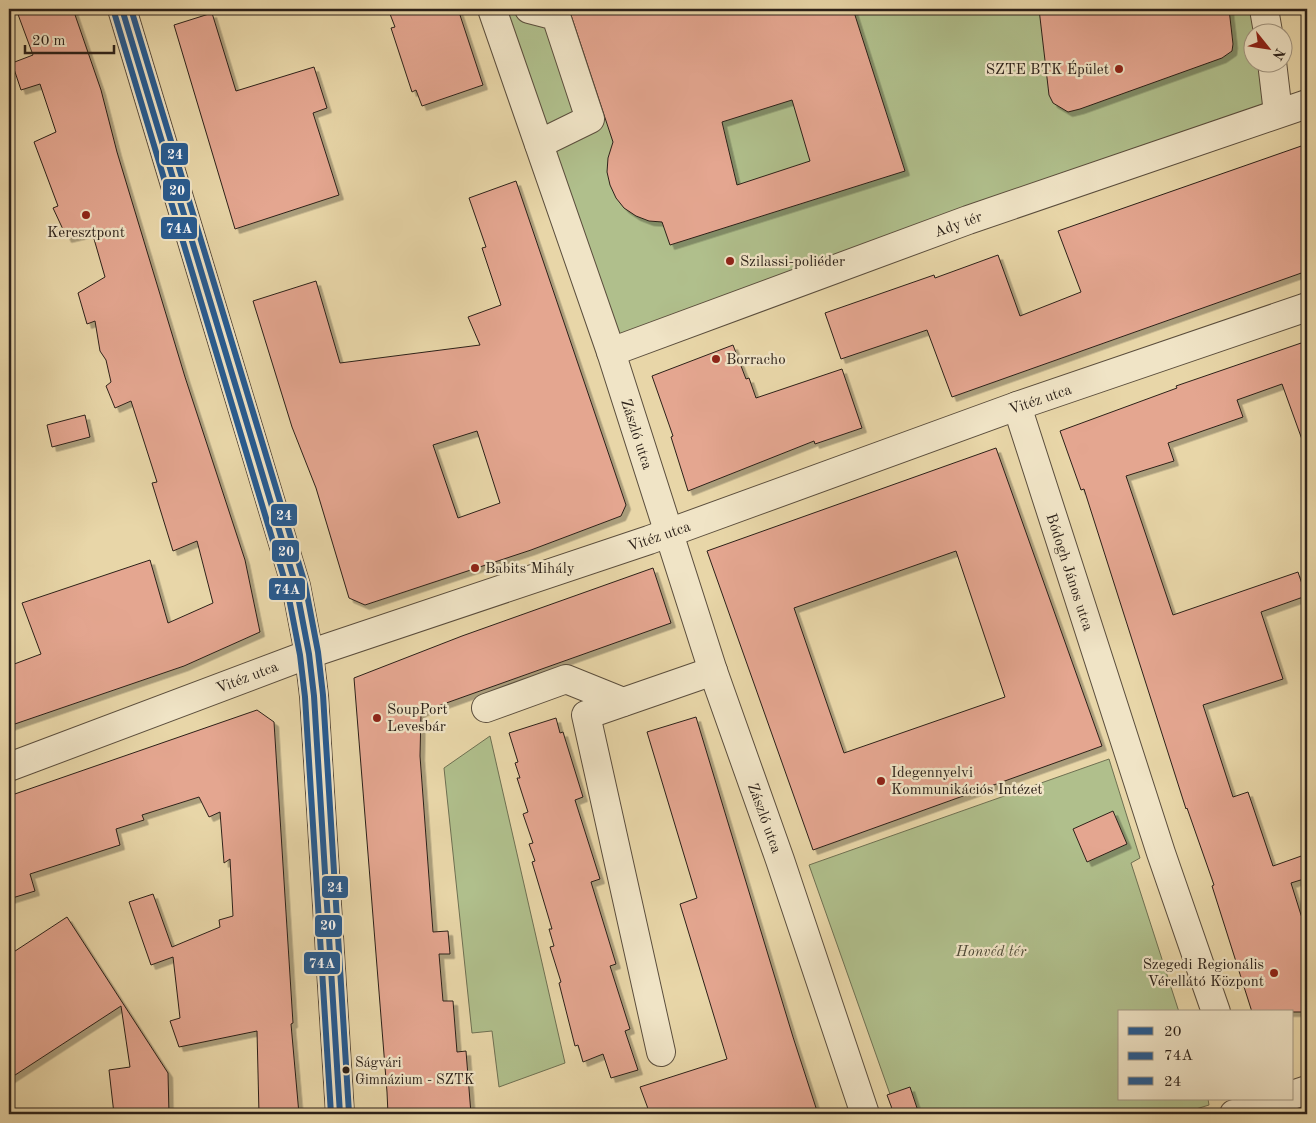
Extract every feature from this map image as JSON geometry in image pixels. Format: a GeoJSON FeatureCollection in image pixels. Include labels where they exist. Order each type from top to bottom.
{"type":"FeatureCollection","features":[{"type":"Feature","properties":{"kind":"street"},"geometry":{"type":"LineString","coordinates":[[122,9],[296,586],[309,654],[314,696],[340,1114]]}},
{"type":"Feature","properties":{"kind":"street","name":"Zászló utca"},"geometry":{"type":"LineString","coordinates":[[492,9],[611,352],[713,671],[780,860],[865,1114]]}},
{"type":"Feature","properties":{"kind":"street"},"geometry":{"type":"LineString","coordinates":[[529,9],[554,12],[590,119],[539,144]]}},
{"type":"Feature","properties":{"kind":"street"},"geometry":{"type":"LineString","coordinates":[[1264,9],[1266,22]]}},
{"type":"Feature","properties":{"kind":"street"},"geometry":{"type":"LineString","coordinates":[[1273,72],[1278,113]]}},
{"type":"Feature","properties":{"kind":"street","name":"Ady tér"},"geometry":{"type":"LineString","coordinates":[[611,352],[968,220],[1307,104]]}},
{"type":"Feature","properties":{"kind":"street","name":"Vitéz utca"},"geometry":{"type":"LineString","coordinates":[[9,764],[309,654],[668,533],[1017,406],[1307,307]]}},
{"type":"Feature","properties":{"kind":"street","name":"Bódogh János utca"},"geometry":{"type":"LineString","coordinates":[[1017,406],[1161,853],[1215,1010]]}},
{"type":"Feature","properties":{"kind":"street"},"geometry":{"type":"LineString","coordinates":[[661,1052],[586,715],[713,671]]}},
{"type":"Feature","properties":{"kind":"street"},"geometry":{"type":"LineString","coordinates":[[486,708],[566,679],[623,702]]}},
{"type":"Feature","properties":{"kind":"street"},"geometry":{"type":"LineString","coordinates":[[1294,1094],[1307,1090]]}},
{"type":"Feature","properties":{"kind":"street"},"geometry":{"type":"LineString","coordinates":[[1243,1107],[1275,1100]]}},
{"type":"Feature","properties":{"kind":"green space"},"geometry":{"type":"Polygon","coordinates":[[[492,9],[1264,9],[1266,22],[1244,22],[1244,72],[1272,72],[1278,113],[611,352],[492,9]]]}},
{"type":"Feature","properties":{"kind":"green space"},"geometry":{"type":"Polygon","coordinates":[[[490,736],[565,1063],[499,1087],[492,1031],[472,1033],[444,768],[490,736]]]}},
{"type":"Feature","properties":{"kind":"green space","name":"Honvéd tér"},"geometry":{"type":"Polygon","coordinates":[[[1109,759],[1140,858],[1131,863],[1178,1010],[1118,1010],[1118,1100],[1208,1100],[1209,1105],[1180,1114],[897,1114],[809,865],[1109,759]]]}},
{"type":"Feature","properties":{"kind":"building"},"geometry":{"type":"Polygon","coordinates":[[[16,9],[73,9],[101,90],[117,152],[185,377],[245,560],[260,632],[184,666],[9,726],[9,666],[41,654],[22,603],[150,560],[168,623],[213,603],[197,541],[173,551],[152,483],[157,482],[131,401],[115,408],[106,386],[111,382],[106,360],[100,351],[95,321],[87,324],[78,293],[105,277],[92,232],[67,238],[53,208],[58,206],[34,142],[56,132],[40,84],[21,90],[12,63],[33,55],[16,9]]]}},
{"type":"Feature","properties":{"kind":"building"},"geometry":{"type":"Polygon","coordinates":[[[404,9],[458,9],[483,85],[422,106],[416,90],[412,92],[391,28],[395,27],[390,14],[404,9]]]}},
{"type":"Feature","properties":{"kind":"building"},"geometry":{"type":"Polygon","coordinates":[[[569,9],[853,9],[905,171],[670,245],[662,222],[649,221],[636,216],[624,208],[616,198],[607,172],[608,158],[613,142],[569,9]],[[792,100],[722,122],[737,185],[810,161],[792,100]]]}},
{"type":"Feature","properties":{"kind":"building","name":"SZTE BTK Épület"},"geometry":{"type":"Polygon","coordinates":[[[1039,9],[1229,9],[1232,51],[1222,58],[1068,112],[1053,103],[1049,95],[1039,9]]]}},
{"type":"Feature","properties":{"kind":"building"},"geometry":{"type":"Polygon","coordinates":[[[212,13],[236,91],[314,67],[327,108],[313,113],[339,195],[235,229],[174,25],[212,13]]]}},
{"type":"Feature","properties":{"kind":"building"},"geometry":{"type":"Polygon","coordinates":[[[1307,144],[1307,271],[952,397],[927,330],[841,359],[825,313],[934,275],[935,278],[998,255],[1020,316],[1081,292],[1058,231],[1307,144]]]}},
{"type":"Feature","properties":{"kind":"building"},"geometry":{"type":"Polygon","coordinates":[[[516,181],[626,505],[621,516],[531,550],[365,605],[349,598],[316,488],[292,427],[253,301],[316,281],[340,363],[480,345],[468,317],[501,305],[482,248],[486,247],[469,198],[516,181]],[[477,431],[433,445],[458,518],[500,503],[477,431]]]}},
{"type":"Feature","properties":{"kind":"building"},"geometry":{"type":"Polygon","coordinates":[[[1307,341],[1307,444],[1304,445],[1282,384],[1237,400],[1243,417],[1168,443],[1174,461],[1126,476],[1173,615],[1298,572],[1306,596],[1261,612],[1283,679],[1203,705],[1233,797],[1248,792],[1273,866],[1307,854],[1307,878],[1291,883],[1307,934],[1307,1012],[1294,1012],[1294,1010],[1251,1010],[1212,886],[1214,885],[1186,809],[1084,489],[1081,490],[1060,431],[1177,388],[1176,386],[1307,341]]]}},
{"type":"Feature","properties":{"kind":"building"},"geometry":{"type":"Polygon","coordinates":[[[733,345],[746,379],[749,378],[756,398],[842,369],[862,428],[815,444],[814,441],[688,491],[671,437],[673,436],[652,376],[733,345]]]}},
{"type":"Feature","properties":{"kind":"building"},"geometry":{"type":"Polygon","coordinates":[[[85,415],[90,437],[52,447],[47,425],[85,415]]]}},
{"type":"Feature","properties":{"kind":"building"},"geometry":{"type":"Polygon","coordinates":[[[996,448],[1102,746],[813,850],[707,551],[996,448]],[[956,551],[794,608],[844,753],[1005,697],[956,551]]]}},
{"type":"Feature","properties":{"kind":"building"},"geometry":{"type":"Polygon","coordinates":[[[653,568],[671,623],[421,712],[420,756],[433,932],[448,931],[450,954],[439,954],[443,1001],[453,1001],[457,1052],[466,1051],[471,1114],[388,1114],[354,678],[462,636],[653,568]]]}},
{"type":"Feature","properties":{"kind":"building"},"geometry":{"type":"Polygon","coordinates":[[[257,710],[274,722],[293,1023],[291,1024],[299,1114],[259,1114],[257,1031],[179,1047],[170,1021],[180,1018],[173,957],[151,965],[129,902],[153,894],[172,947],[220,927],[219,920],[233,916],[230,859],[224,863],[220,812],[209,817],[199,797],[142,815],[144,820],[116,829],[120,845],[30,874],[35,891],[9,899],[9,796],[257,710]]]}},
{"type":"Feature","properties":{"kind":"building"},"geometry":{"type":"Polygon","coordinates":[[[696,717],[818,1114],[650,1114],[640,1087],[727,1059],[680,904],[697,898],[647,732],[696,717]]]}},
{"type":"Feature","properties":{"kind":"building"},"geometry":{"type":"Polygon","coordinates":[[[556,718],[560,733],[563,732],[583,797],[575,800],[600,879],[591,882],[616,964],[610,966],[630,1029],[625,1031],[638,1070],[611,1078],[603,1054],[583,1062],[578,1045],[575,1046],[559,983],[561,982],[550,947],[554,946],[549,929],[552,929],[532,862],[535,861],[529,844],[533,843],[523,814],[528,812],[517,778],[520,778],[515,763],[518,762],[509,733],[556,718]]]}},
{"type":"Feature","properties":{"kind":"building"},"geometry":{"type":"Polygon","coordinates":[[[1113,811],[1127,844],[1087,862],[1073,829],[1113,811]]]}},
{"type":"Feature","properties":{"kind":"building"},"geometry":{"type":"Polygon","coordinates":[[[67,917],[168,1073],[169,1114],[114,1114],[109,1070],[130,1067],[121,1006],[9,1079],[9,955],[67,917]]]}},
{"type":"Feature","properties":{"kind":"building"},"geometry":{"type":"Polygon","coordinates":[[[910,1087],[919,1114],[894,1114],[887,1095],[910,1087]]]}},
{"type":"Feature","properties":{"kind":"transit line","name":"20"},"geometry":{"type":"LineString","coordinates":[[122,9],[296,586],[309,654],[314,696],[340,1114]]}},
{"type":"Feature","properties":{"kind":"transit line","name":"24"},"geometry":{"type":"LineString","coordinates":[[131,9],[305,584],[318,652],[323,695],[349,1113]]}},
{"type":"Feature","properties":{"kind":"transit line","name":"74A"},"geometry":{"type":"LineString","coordinates":[[114,12],[287,588],[300,655],[305,697],[331,1114]]}},
{"type":"Feature","properties":{"kind":"place","name":"SZTE BTK Épület"},"geometry":{"type":"Point","coordinates":[1119,69]}},
{"type":"Feature","properties":{"kind":"place","name":"Keresztpont"},"geometry":{"type":"Point","coordinates":[86,215]}},
{"type":"Feature","properties":{"kind":"place","name":"Szilassi-poliéder"},"geometry":{"type":"Point","coordinates":[730,261]}},
{"type":"Feature","properties":{"kind":"place","name":"Borracho"},"geometry":{"type":"Point","coordinates":[716,359]}},
{"type":"Feature","properties":{"kind":"place","name":"Babits Mihály"},"geometry":{"type":"Point","coordinates":[475,568]}},
{"type":"Feature","properties":{"kind":"place","name":"SoupPort Levesbár"},"geometry":{"type":"Point","coordinates":[377,718]}},
{"type":"Feature","properties":{"kind":"place","name":"Idegennyelvi Kommunikációs Intézet"},"geometry":{"type":"Point","coordinates":[881,781]}},
{"type":"Feature","properties":{"kind":"place","name":"Szegedi Regionális Vérellátó Központ"},"geometry":{"type":"Point","coordinates":[1274,973]}},
{"type":"Feature","properties":{"kind":"place","name":"Ságvári Gimnázium - SZTK"},"geometry":{"type":"Point","coordinates":[346,1070]}}]}
